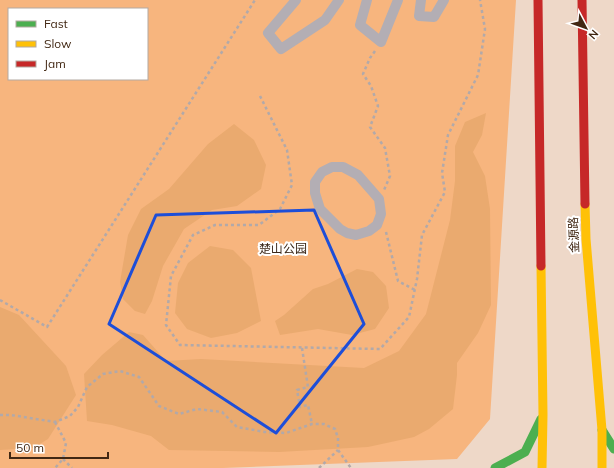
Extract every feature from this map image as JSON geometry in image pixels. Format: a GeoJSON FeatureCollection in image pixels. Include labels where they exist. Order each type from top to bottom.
{"type":"FeatureCollection","features":[{"type":"Feature","properties":{"kind":"main road"},"geometry":{"type":"LineString","coordinates":[[538,0],[543,415],[542,468]]}},
{"type":"Feature","properties":{"kind":"main road","name":"金源路"},"geometry":{"type":"LineString","coordinates":[[582,0],[586,240],[602,430],[602,468]]}},
{"type":"Feature","properties":{"kind":"main road"},"geometry":{"type":"LineString","coordinates":[[495,468],[525,452],[543,415]]}},
{"type":"Feature","properties":{"kind":"main road"},"geometry":{"type":"LineString","coordinates":[[602,430],[614,449]]}},
{"type":"Feature","properties":{"kind":"street"},"geometry":{"type":"LineString","coordinates":[[296,0],[268,33],[281,49],[325,20],[339,0]]}},
{"type":"Feature","properties":{"kind":"street"},"geometry":{"type":"LineString","coordinates":[[367,0],[360,25],[381,42],[398,0]]}},
{"type":"Feature","properties":{"kind":"street"},"geometry":{"type":"LineString","coordinates":[[421,0],[419,16],[434,17],[444,0]]}},
{"type":"Feature","properties":{"kind":"street"},"geometry":{"type":"LineString","coordinates":[[332,167],[343,167],[358,175],[379,199],[381,214],[377,225],[369,231],[356,235],[347,233],[320,209],[315,193],[315,182],[322,172],[332,167]]}},
{"type":"Feature","properties":{"kind":"path"},"geometry":{"type":"LineString","coordinates":[[0,300],[47,327],[255,0]]}},
{"type":"Feature","properties":{"kind":"path"},"geometry":{"type":"LineString","coordinates":[[379,199],[390,176],[384,148],[370,126],[378,106],[371,86],[363,74],[370,58],[381,42]]}},
{"type":"Feature","properties":{"kind":"path"},"geometry":{"type":"LineString","coordinates":[[381,214],[398,281],[415,290]]}},
{"type":"Feature","properties":{"kind":"path"},"geometry":{"type":"LineString","coordinates":[[302,348],[308,388],[297,390],[300,407],[308,405],[312,424]]}},
{"type":"Feature","properties":{"kind":"path"},"geometry":{"type":"LineString","coordinates":[[0,415],[11,415],[54,422],[70,416],[78,407],[87,387],[98,378],[104,374],[120,371],[139,377],[159,406],[179,414],[197,409],[222,412],[237,427],[286,434],[312,424],[324,424],[335,429],[338,438],[338,450],[352,468]]}},
{"type":"Feature","properties":{"kind":"path"},"geometry":{"type":"LineString","coordinates":[[54,422],[66,443],[63,459],[55,468]]}},
{"type":"Feature","properties":{"kind":"path"},"geometry":{"type":"LineString","coordinates":[[319,468],[338,450]]}},
{"type":"Feature","properties":{"kind":"path"},"geometry":{"type":"LineString","coordinates":[[63,459],[72,468]]}},
{"type":"Feature","properties":{"kind":"highlighted area"},"geometry":{"type":"Polygon","coordinates":[[[314,210],[364,324],[276,433],[109,324],[156,215],[314,210]]]}},
{"type":"Feature","properties":{"kind":"green space","name":"楚山公园"},"geometry":{"type":"Polygon","coordinates":[[[0,0],[516,0],[490,419],[457,459],[223,468],[0,468],[0,0]]]}},
{"type":"Feature","properties":{"kind":"shaded area"},"geometry":{"type":"Polygon","coordinates":[[[486,113],[482,135],[473,152],[485,176],[490,209],[491,305],[478,333],[457,363],[453,409],[429,429],[414,437],[368,447],[279,452],[169,450],[151,436],[112,425],[87,421],[84,374],[102,355],[129,332],[143,335],[166,361],[201,359],[364,368],[399,351],[426,314],[450,220],[455,181],[455,146],[465,122],[486,113]]]}},
{"type":"Feature","properties":{"kind":"shaded area"},"geometry":{"type":"Polygon","coordinates":[[[234,124],[254,140],[266,165],[261,189],[237,206],[212,210],[184,229],[163,266],[152,301],[145,314],[135,311],[123,299],[120,282],[128,235],[141,209],[169,189],[208,144],[234,124]]]}},
{"type":"Feature","properties":{"kind":"shaded area"},"geometry":{"type":"Polygon","coordinates":[[[210,246],[233,250],[251,268],[261,321],[237,333],[211,338],[187,329],[175,313],[178,283],[188,263],[210,246]]]}},
{"type":"Feature","properties":{"kind":"shaded area"},"geometry":{"type":"Polygon","coordinates":[[[357,269],[373,272],[386,286],[389,308],[375,329],[352,335],[318,329],[280,335],[275,321],[284,315],[313,289],[328,284],[357,269]]]}},
{"type":"Feature","properties":{"kind":"shaded area"},"geometry":{"type":"Polygon","coordinates":[[[0,307],[19,315],[66,366],[76,395],[48,439],[33,448],[0,450],[0,307]]]}},
{"type":"Feature","properties":{"kind":"traffic: fast"},"geometry":{"type":"LineString","coordinates":[[495,468],[525,452],[541,419]]}},
{"type":"Feature","properties":{"kind":"traffic: fast"},"geometry":{"type":"LineString","coordinates":[[602,430],[614,449]]}},
{"type":"Feature","properties":{"kind":"traffic: slow"},"geometry":{"type":"LineString","coordinates":[[585,204],[586,239],[602,430],[602,468]]}},
{"type":"Feature","properties":{"kind":"traffic: slow"},"geometry":{"type":"LineString","coordinates":[[541,266],[543,415],[542,468]]}},
{"type":"Feature","properties":{"kind":"traffic: jam"},"geometry":{"type":"LineString","coordinates":[[538,0],[541,266]]}},
{"type":"Feature","properties":{"kind":"traffic: jam"},"geometry":{"type":"LineString","coordinates":[[582,0],[585,204]]}}]}
